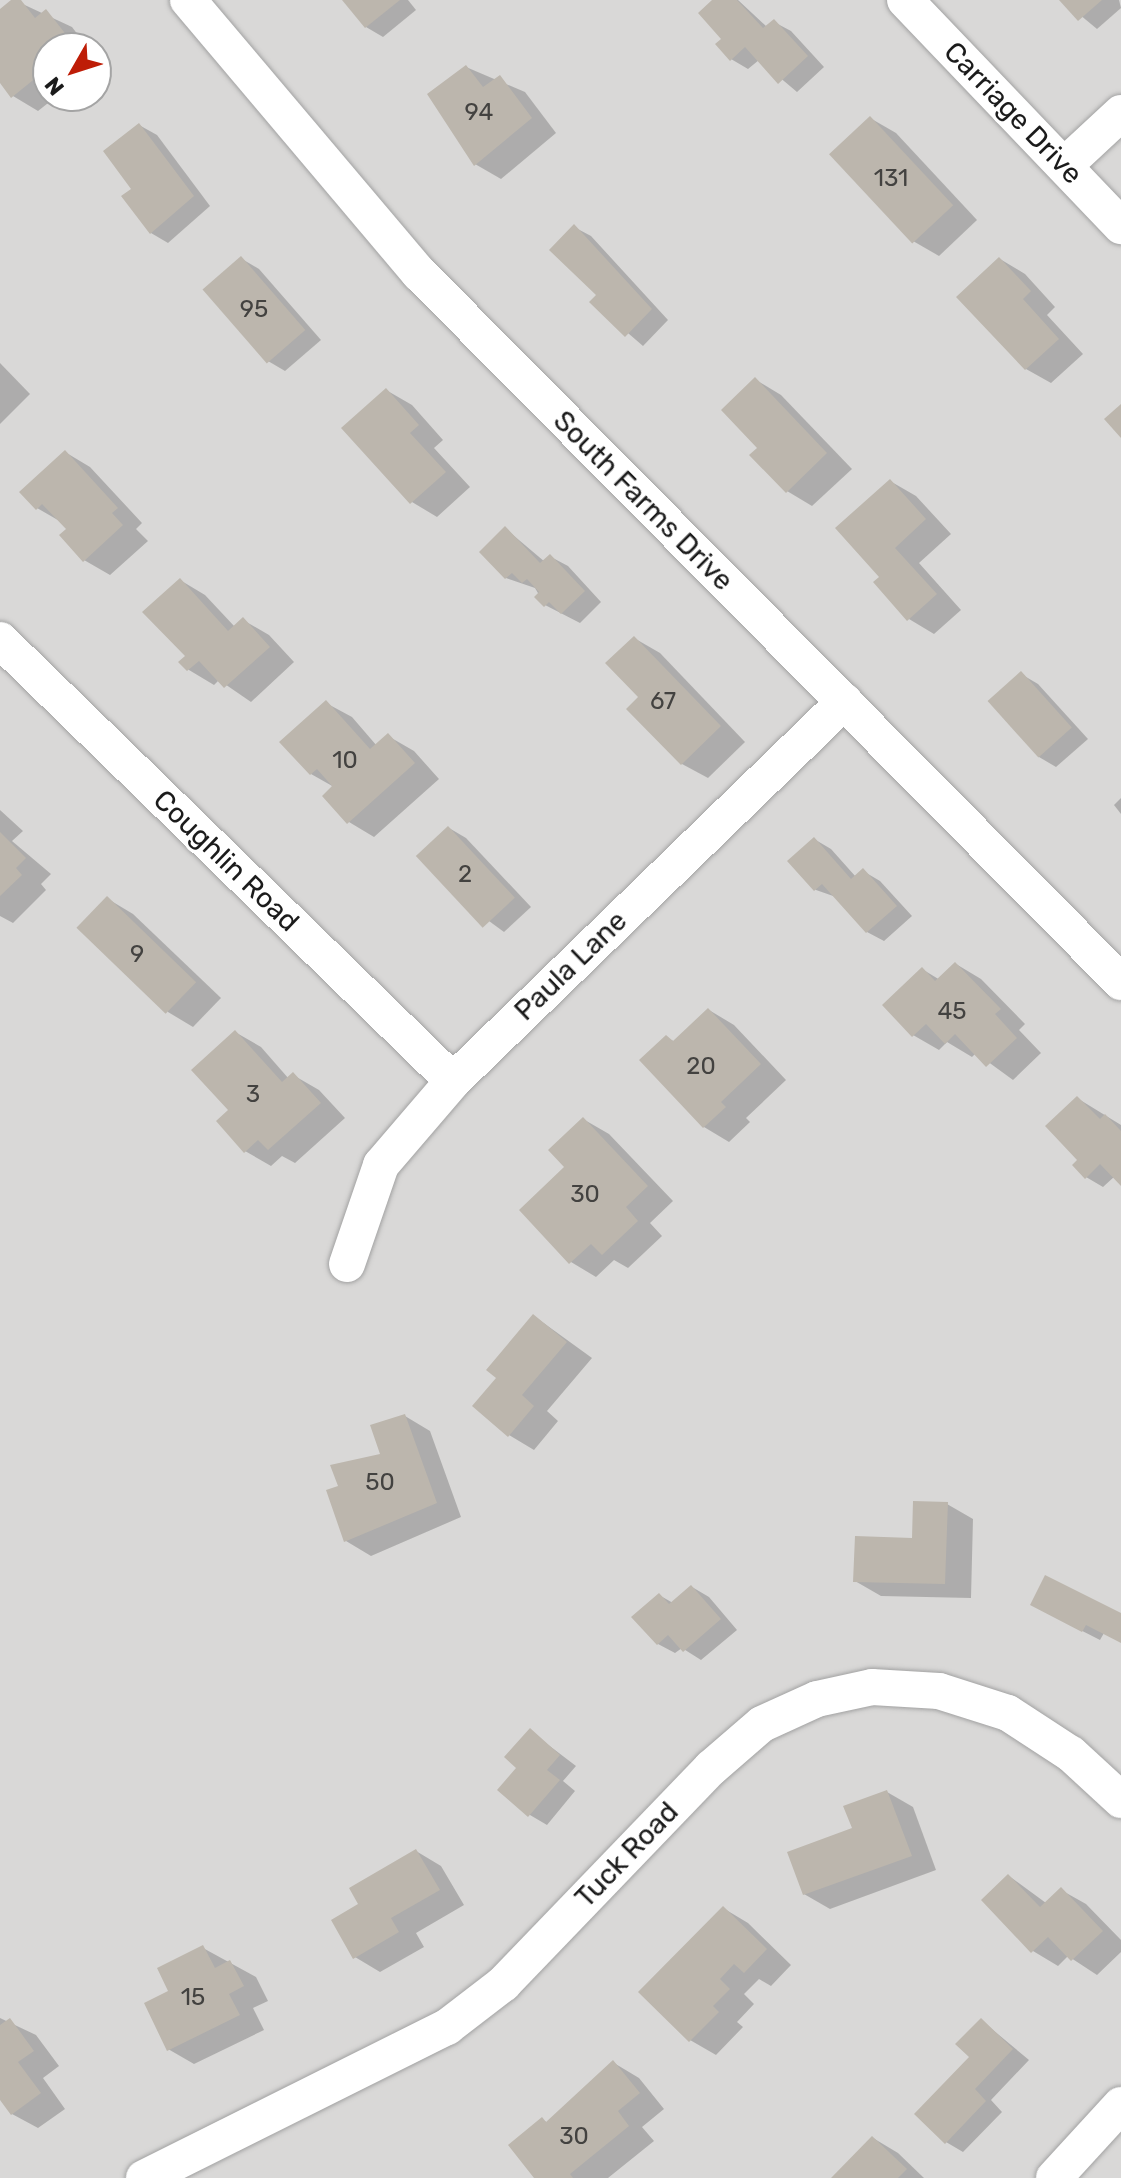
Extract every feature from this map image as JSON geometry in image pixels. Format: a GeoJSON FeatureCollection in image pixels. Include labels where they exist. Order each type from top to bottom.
{"type":"FeatureCollection","features":[{"type":"Feature","properties":{"kind":"street","name":"South Farms Drive"},"geometry":{"type":"LineString","coordinates":[[188,0],[419,273],[1121,982]]}},
{"type":"Feature","properties":{"kind":"street","name":"Carriage Drive"},"geometry":{"type":"LineString","coordinates":[[905,0],[1121,226]]}},
{"type":"Feature","properties":{"kind":"street"},"geometry":{"type":"LineString","coordinates":[[1064,166],[1121,113]]}},
{"type":"Feature","properties":{"kind":"street","name":"Coughlin Road"},"geometry":{"type":"LineString","coordinates":[[0,640],[453,1081]]}},
{"type":"Feature","properties":{"kind":"street","name":"Paula Lane"},"geometry":{"type":"LineString","coordinates":[[347,1264],[381,1165],[453,1081],[844,702]]}},
{"type":"Feature","properties":{"kind":"street","name":"Tuck Road"},"geometry":{"type":"LineString","coordinates":[[144,2178],[447,2027],[503,1984],[711,1768],[762,1724],[817,1699],[872,1687],[939,1691],[1008,1713],[1071,1754],[1121,1800]]}},
{"type":"Feature","properties":{"kind":"street"},"geometry":{"type":"LineString","coordinates":[[1054,2178],[1121,2105]]}},
{"type":"Feature","properties":{"kind":"shaded area"},"geometry":{"type":"Polygon","coordinates":[[[0,0],[1121,0],[1121,2178],[0,2178],[0,0]]]}},
{"type":"Feature","properties":{"kind":"building"},"geometry":{"type":"Polygon","coordinates":[[[11,0],[21,0],[35,18],[46,9],[64,32],[32,32],[32,81],[11,98],[0,83],[0,9],[11,0]]]}},
{"type":"Feature","properties":{"kind":"building"},"geometry":{"type":"Polygon","coordinates":[[[342,0],[400,0],[365,28],[342,0]]]}},
{"type":"Feature","properties":{"kind":"building"},"geometry":{"type":"Polygon","coordinates":[[[712,0],[737,0],[763,28],[774,19],[808,56],[778,84],[745,47],[730,61],[715,44],[721,39],[698,13],[712,0]]]}},
{"type":"Feature","properties":{"kind":"building"},"geometry":{"type":"Polygon","coordinates":[[[1059,0],[1102,0],[1078,21],[1059,0]]]}},
{"type":"Feature","properties":{"kind":"building"},"geometry":{"type":"Polygon","coordinates":[[[466,65],[483,87],[500,75],[532,118],[474,166],[427,94],[466,65]]]}},
{"type":"Feature","properties":{"kind":"building"},"geometry":{"type":"Polygon","coordinates":[[[870,116],[953,205],[912,243],[829,154],[870,116]]]}},
{"type":"Feature","properties":{"kind":"building"},"geometry":{"type":"Polygon","coordinates":[[[139,123],[194,196],[150,234],[121,196],[131,189],[103,151],[139,123]]]}},
{"type":"Feature","properties":{"kind":"building"},"geometry":{"type":"Polygon","coordinates":[[[574,224],[652,309],[625,337],[589,302],[596,295],[549,250],[574,224]]]}},
{"type":"Feature","properties":{"kind":"building"},"geometry":{"type":"Polygon","coordinates":[[[241,256],[305,330],[267,363],[203,289],[241,256]]]}},
{"type":"Feature","properties":{"kind":"building"},"geometry":{"type":"Polygon","coordinates":[[[999,257],[1031,291],[1023,299],[1059,339],[1025,370],[956,297],[999,257]]]}},
{"type":"Feature","properties":{"kind":"building"},"geometry":{"type":"Polygon","coordinates":[[[755,377],[827,453],[786,493],[749,455],[757,448],[721,410],[755,377]]]}},
{"type":"Feature","properties":{"kind":"building"},"geometry":{"type":"Polygon","coordinates":[[[386,388],[419,425],[410,433],[446,472],[410,504],[341,428],[386,388]]]}},
{"type":"Feature","properties":{"kind":"building"},"geometry":{"type":"Polygon","coordinates":[[[1121,404],[1121,438],[1104,419],[1121,404]]]}},
{"type":"Feature","properties":{"kind":"building"},"geometry":{"type":"Polygon","coordinates":[[[65,450],[118,508],[112,513],[123,525],[83,562],[59,535],[66,529],[42,504],[36,510],[19,492],[65,450]]]}},
{"type":"Feature","properties":{"kind":"building"},"geometry":{"type":"Polygon","coordinates":[[[890,479],[926,519],[895,548],[937,594],[907,621],[873,582],[879,577],[835,528],[890,479]]]}},
{"type":"Feature","properties":{"kind":"building"},"geometry":{"type":"Polygon","coordinates":[[[505,526],[540,563],[550,554],[585,591],[561,614],[549,602],[544,607],[534,597],[539,592],[527,579],[522,583],[512,573],[505,579],[479,552],[505,526]]]}},
{"type":"Feature","properties":{"kind":"building"},"geometry":{"type":"Polygon","coordinates":[[[180,578],[228,631],[243,617],[270,647],[224,688],[199,661],[187,671],[178,662],[185,656],[142,612],[180,578]]]}},
{"type":"Feature","properties":{"kind":"building"},"geometry":{"type":"Polygon","coordinates":[[[634,636],[721,726],[681,765],[626,709],[638,697],[605,663],[634,636]]]}},
{"type":"Feature","properties":{"kind":"building"},"geometry":{"type":"Polygon","coordinates":[[[1021,671],[1072,727],[1038,758],[988,701],[1021,671]]]}},
{"type":"Feature","properties":{"kind":"building"},"geometry":{"type":"Polygon","coordinates":[[[326,700],[370,749],[388,733],[415,763],[347,824],[322,796],[332,786],[317,769],[310,775],[279,742],[326,700]]]}},
{"type":"Feature","properties":{"kind":"building"},"geometry":{"type":"Polygon","coordinates":[[[448,826],[515,898],[483,928],[416,856],[448,826]]]}},
{"type":"Feature","properties":{"kind":"building"},"geometry":{"type":"Polygon","coordinates":[[[0,832],[26,858],[16,868],[22,875],[0,896],[0,832]]]}},
{"type":"Feature","properties":{"kind":"building"},"geometry":{"type":"Polygon","coordinates":[[[814,837],[851,879],[863,868],[897,906],[866,933],[822,884],[814,891],[787,861],[814,837]]]}},
{"type":"Feature","properties":{"kind":"building"},"geometry":{"type":"Polygon","coordinates":[[[107,896],[196,982],[166,1014],[76,928],[107,896]]]}},
{"type":"Feature","properties":{"kind":"building"},"geometry":{"type":"Polygon","coordinates":[[[955,962],[1001,1009],[995,1014],[1017,1038],[986,1067],[955,1034],[945,1044],[926,1024],[912,1037],[882,1005],[922,967],[935,981],[955,962]]]}},
{"type":"Feature","properties":{"kind":"building"},"geometry":{"type":"Polygon","coordinates":[[[708,1008],[761,1064],[721,1102],[726,1107],[703,1128],[639,1060],[666,1035],[673,1041],[708,1008]]]}},
{"type":"Feature","properties":{"kind":"building"},"geometry":{"type":"Polygon","coordinates":[[[235,1030],[282,1082],[293,1072],[321,1103],[268,1150],[258,1140],[244,1153],[216,1121],[228,1110],[191,1070],[235,1030]]]}},
{"type":"Feature","properties":{"kind":"building"},"geometry":{"type":"Polygon","coordinates":[[[1077,1096],[1100,1119],[1105,1114],[1121,1131],[1121,1186],[1100,1164],[1085,1179],[1072,1165],[1077,1160],[1045,1126],[1077,1096]]]}},
{"type":"Feature","properties":{"kind":"building"},"geometry":{"type":"Polygon","coordinates":[[[583,1117],[648,1186],[626,1207],[638,1221],[602,1255],[591,1244],[569,1264],[519,1210],[564,1167],[548,1150],[583,1117]]]}},
{"type":"Feature","properties":{"kind":"building"},"geometry":{"type":"Polygon","coordinates":[[[533,1314],[567,1342],[522,1395],[534,1406],[508,1437],[472,1406],[496,1378],[486,1370],[533,1314]]]}},
{"type":"Feature","properties":{"kind":"building"},"geometry":{"type":"Polygon","coordinates":[[[405,1414],[437,1503],[344,1542],[326,1490],[338,1486],[330,1465],[380,1454],[370,1425],[405,1414]]]}},
{"type":"Feature","properties":{"kind":"building"},"geometry":{"type":"Polygon","coordinates":[[[913,1501],[948,1502],[945,1584],[853,1582],[855,1536],[912,1538],[913,1501]]]}},
{"type":"Feature","properties":{"kind":"building"},"geometry":{"type":"Polygon","coordinates":[[[1045,1575],[1121,1613],[1121,1643],[1086,1625],[1082,1632],[1030,1605],[1045,1575]]]}},
{"type":"Feature","properties":{"kind":"building"},"geometry":{"type":"Polygon","coordinates":[[[691,1585],[721,1619],[683,1652],[668,1635],[657,1645],[631,1617],[659,1593],[669,1604],[691,1585]]]}},
{"type":"Feature","properties":{"kind":"building"},"geometry":{"type":"Polygon","coordinates":[[[530,1728],[560,1755],[547,1770],[560,1780],[528,1817],[497,1790],[516,1768],[504,1757],[530,1728]]]}},
{"type":"Feature","properties":{"kind":"building"},"geometry":{"type":"Polygon","coordinates":[[[887,1790],[912,1856],[803,1895],[787,1852],[852,1828],[843,1806],[887,1790]]]}},
{"type":"Feature","properties":{"kind":"building"},"geometry":{"type":"Polygon","coordinates":[[[416,1849],[440,1890],[391,1918],[399,1932],[353,1959],[331,1920],[358,1904],[349,1888],[416,1849]]]}},
{"type":"Feature","properties":{"kind":"building"},"geometry":{"type":"Polygon","coordinates":[[[1008,1874],[1040,1907],[1061,1887],[1103,1931],[1071,1961],[1048,1937],[1031,1953],[981,1900],[1008,1874]]]}},
{"type":"Feature","properties":{"kind":"building"},"geometry":{"type":"Polygon","coordinates":[[[723,1906],[767,1949],[744,1973],[734,1964],[720,1979],[730,1989],[713,2006],[719,2012],[689,2042],[638,1992],[723,1906]]]}},
{"type":"Feature","properties":{"kind":"building"},"geometry":{"type":"Polygon","coordinates":[[[203,1945],[215,1968],[230,1960],[244,1986],[229,1994],[240,2015],[167,2051],[144,2003],[168,1991],[157,1968],[203,1945]]]}},
{"type":"Feature","properties":{"kind":"building"},"geometry":{"type":"Polygon","coordinates":[[[10,2018],[34,2051],[18,2062],[41,2093],[11,2115],[0,2100],[0,2025],[10,2018]]]}},
{"type":"Feature","properties":{"kind":"building"},"geometry":{"type":"Polygon","coordinates":[[[981,2018],[1013,2049],[975,2089],[986,2101],[945,2144],[914,2114],[969,2057],[955,2044],[981,2018]]]}},
{"type":"Feature","properties":{"kind":"building"},"geometry":{"type":"Polygon","coordinates":[[[613,2060],[640,2093],[618,2111],[629,2126],[570,2174],[573,2178],[534,2178],[508,2145],[542,2117],[546,2122],[613,2060]]]}},
{"type":"Feature","properties":{"kind":"building"},"geometry":{"type":"Polygon","coordinates":[[[872,2136],[907,2169],[898,2178],[831,2178],[872,2136]]]}}]}
